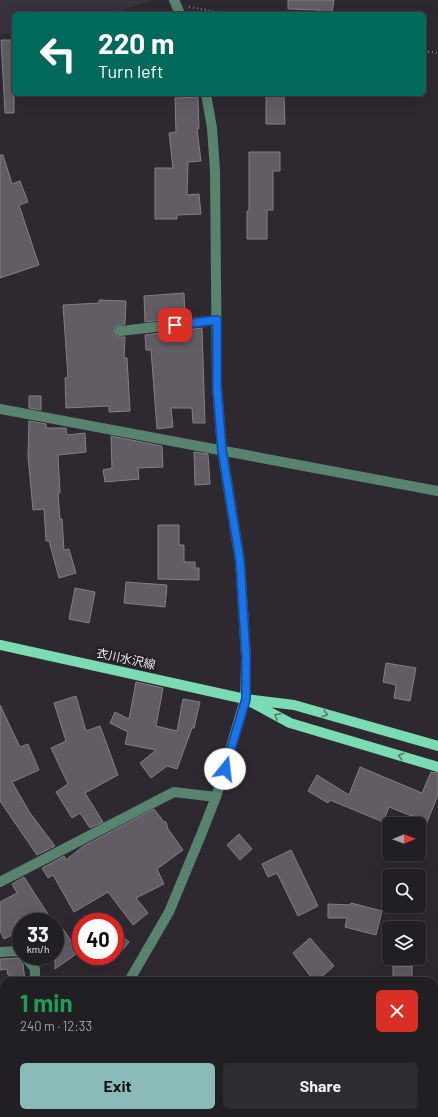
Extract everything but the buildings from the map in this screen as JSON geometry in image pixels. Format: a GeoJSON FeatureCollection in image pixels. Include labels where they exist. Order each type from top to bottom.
{"type":"FeatureCollection","features":[{"type":"Feature","properties":{"kind":"main road","name":"衣川水沢線"},"geometry":{"type":"LineString","coordinates":[[0,645],[246,699],[294,705],[438,746]]}},
{"type":"Feature","properties":{"kind":"main road","name":"衣川水沢線"},"geometry":{"type":"LineString","coordinates":[[246,699],[290,723],[438,767]]}},
{"type":"Feature","properties":{"kind":"street"},"geometry":{"type":"LineString","coordinates":[[131,977],[169,912],[216,797],[246,699],[246,657],[240,561],[222,450],[217,387],[215,171],[212,128],[206,96]]}},
{"type":"Feature","properties":{"kind":"street"},"geometry":{"type":"LineString","coordinates":[[120,331],[217,320]]}},
{"type":"Feature","properties":{"kind":"street"},"geometry":{"type":"LineString","coordinates":[[0,409],[438,491]]}},
{"type":"Feature","properties":{"kind":"street"},"geometry":{"type":"LineString","coordinates":[[0,882],[174,792],[216,797]]}},
{"type":"Feature","properties":{"kind":"street"},"geometry":{"type":"LineString","coordinates":[[0,952],[12,951]]}},
{"type":"Feature","properties":{"kind":"street"},"geometry":{"type":"LineString","coordinates":[[32,965],[35,969],[35,977]]}},
{"type":"Feature","properties":{"kind":"path"},"geometry":{"type":"LineString","coordinates":[[177,6],[215,12]]}},
{"type":"Feature","properties":{"kind":"path"},"geometry":{"type":"LineString","coordinates":[[426,51],[438,53]]}},
{"type":"Feature","properties":{"kind":"shaded area"},"geometry":{"type":"Polygon","coordinates":[[[0,0],[154,0],[116,12],[12,12],[12,33],[0,35],[0,0]]]}},
{"type":"Feature","properties":{"kind":"route"},"geometry":{"type":"LineString","coordinates":[[175,325],[217,320],[217,387],[222,450],[240,561],[246,657],[246,699],[225,769]]}}]}
